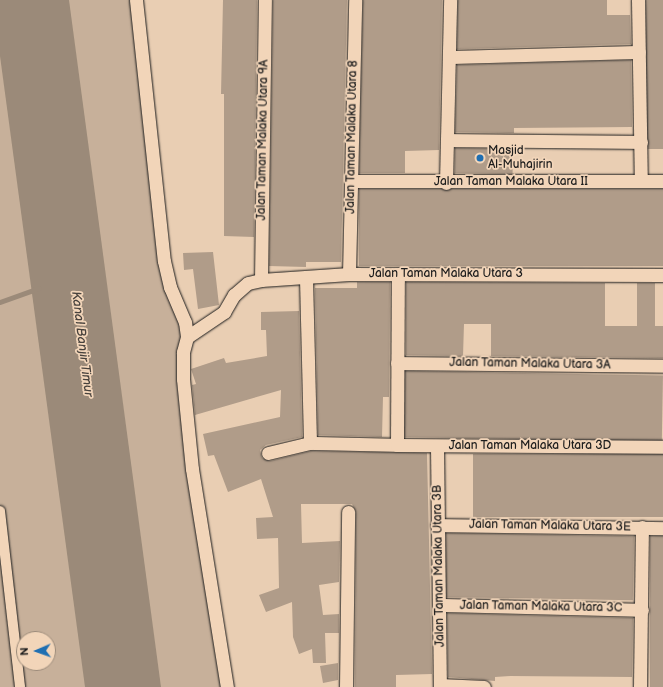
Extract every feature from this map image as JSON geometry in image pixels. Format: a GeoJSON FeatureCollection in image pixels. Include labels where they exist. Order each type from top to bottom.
{"type":"FeatureCollection","features":[{"type":"Feature","properties":{"kind":"street"},"geometry":{"type":"LineString","coordinates":[[136,0],[164,261],[170,288],[185,322],[187,337],[183,352],[183,379],[192,469],[227,687]]}},
{"type":"Feature","properties":{"kind":"street","name":"Jalan Taman Malaka Utara 9A"},"geometry":{"type":"LineString","coordinates":[[261,280],[265,0]]}},
{"type":"Feature","properties":{"kind":"street","name":"Jalan Taman Malaka Utara 8"},"geometry":{"type":"LineString","coordinates":[[349,274],[356,182],[355,0]]}},
{"type":"Feature","properties":{"kind":"street"},"geometry":{"type":"LineString","coordinates":[[446,183],[450,0]]}},
{"type":"Feature","properties":{"kind":"street"},"geometry":{"type":"LineString","coordinates":[[638,0],[641,181]]}},
{"type":"Feature","properties":{"kind":"street"},"geometry":{"type":"LineString","coordinates":[[449,57],[639,52]]}},
{"type":"Feature","properties":{"kind":"street"},"geometry":{"type":"LineString","coordinates":[[447,140],[641,142]]}},
{"type":"Feature","properties":{"kind":"street","name":"Jalan Taman Malaka Utara II"},"geometry":{"type":"LineString","coordinates":[[356,182],[446,183],[663,181]]}},
{"type":"Feature","properties":{"kind":"street","name":"Jalan Taman Malaka Utara 3"},"geometry":{"type":"LineString","coordinates":[[187,337],[224,312],[234,295],[248,283],[261,280],[349,274],[663,275]]}},
{"type":"Feature","properties":{"kind":"street"},"geometry":{"type":"LineString","coordinates":[[397,445],[398,274]]}},
{"type":"Feature","properties":{"kind":"street"},"geometry":{"type":"LineString","coordinates":[[306,278],[310,443]]}},
{"type":"Feature","properties":{"kind":"street","name":"Jalan Taman Malaka Utara 3A"},"geometry":{"type":"LineString","coordinates":[[397,363],[663,366]]}},
{"type":"Feature","properties":{"kind":"street","name":"Jalan Taman Malaka Utara 3D"},"geometry":{"type":"LineString","coordinates":[[268,453],[310,443],[437,446],[663,447]]}},
{"type":"Feature","properties":{"kind":"street","name":"Jalan Taman Malaka Utara 3B"},"geometry":{"type":"LineString","coordinates":[[437,446],[440,686]]}},
{"type":"Feature","properties":{"kind":"street"},"geometry":{"type":"LineString","coordinates":[[0,511],[20,687]]}},
{"type":"Feature","properties":{"kind":"street"},"geometry":{"type":"LineString","coordinates":[[346,687],[348,512]]}},
{"type":"Feature","properties":{"kind":"street","name":"Jalan Taman Malaka Utara 3E"},"geometry":{"type":"LineString","coordinates":[[437,525],[663,528]]}},
{"type":"Feature","properties":{"kind":"street"},"geometry":{"type":"LineString","coordinates":[[640,687],[642,527]]}},
{"type":"Feature","properties":{"kind":"street","name":"Jalan Taman Malaka Utara 3C"},"geometry":{"type":"LineString","coordinates":[[440,605],[642,610]]}},
{"type":"Feature","properties":{"kind":"street"},"geometry":{"type":"LineString","coordinates":[[440,686],[484,687]]}},
{"type":"Feature","properties":{"kind":"shaded area"},"geometry":{"type":"Polygon","coordinates":[[[0,0],[136,0],[160,221],[185,322],[183,352],[227,687],[0,687],[0,0]]]}},
{"type":"Feature","properties":{"kind":"water","name":"Kanal Banjir Timur"},"geometry":{"type":"Polygon","coordinates":[[[0,0],[69,0],[161,687],[85,687],[0,56],[0,0]]]}},
{"type":"Feature","properties":{"kind":"building"},"geometry":{"type":"Polygon","coordinates":[[[223,0],[257,0],[254,237],[224,236],[224,94],[221,94],[223,0]]]}},
{"type":"Feature","properties":{"kind":"building"},"geometry":{"type":"Polygon","coordinates":[[[273,0],[347,0],[341,262],[306,262],[306,267],[269,266],[273,0]]]}},
{"type":"Feature","properties":{"kind":"building"},"geometry":{"type":"Polygon","coordinates":[[[363,0],[442,0],[439,150],[405,151],[405,173],[359,173],[363,0]]]}},
{"type":"Feature","properties":{"kind":"building"},"geometry":{"type":"Polygon","coordinates":[[[458,0],[607,0],[607,15],[630,15],[631,44],[457,49],[458,0]]]}},
{"type":"Feature","properties":{"kind":"building"},"geometry":{"type":"Polygon","coordinates":[[[646,0],[663,0],[663,149],[646,149],[646,0]]]}},
{"type":"Feature","properties":{"kind":"building"},"geometry":{"type":"Polygon","coordinates":[[[631,60],[632,127],[514,128],[514,133],[455,132],[457,65],[631,60]]]}},
{"type":"Feature","properties":{"kind":"building","name":"Masjid Al-Muhajirin"},"geometry":{"type":"Polygon","coordinates":[[[455,148],[513,149],[513,174],[455,173],[455,148]]]}},
{"type":"Feature","properties":{"kind":"building"},"geometry":{"type":"Polygon","coordinates":[[[359,189],[663,189],[663,266],[359,266],[359,189]]]}},
{"type":"Feature","properties":{"kind":"building"},"geometry":{"type":"Polygon","coordinates":[[[213,252],[219,305],[198,309],[193,269],[184,270],[183,253],[213,252]]]}},
{"type":"Feature","properties":{"kind":"building"},"geometry":{"type":"Polygon","coordinates":[[[357,282],[390,282],[389,397],[383,397],[382,437],[318,435],[315,288],[357,288],[357,282]]]}},
{"type":"Feature","properties":{"kind":"building"},"geometry":{"type":"Polygon","coordinates":[[[406,282],[605,283],[605,326],[637,326],[637,283],[655,283],[655,326],[663,326],[663,358],[491,356],[491,324],[464,324],[463,356],[406,355],[406,282]]]}},
{"type":"Feature","properties":{"kind":"building"},"geometry":{"type":"Polygon","coordinates":[[[299,311],[302,437],[266,445],[260,450],[262,458],[270,461],[311,451],[427,453],[432,674],[396,675],[396,687],[355,687],[356,512],[352,504],[301,504],[302,543],[340,541],[339,582],[319,585],[323,615],[339,614],[339,633],[325,633],[326,663],[313,663],[312,649],[299,654],[293,637],[292,602],[266,612],[259,595],[279,588],[278,538],[257,539],[256,518],[273,517],[261,479],[228,492],[214,455],[208,456],[203,434],[280,417],[281,390],[195,415],[192,385],[196,384],[191,369],[224,358],[226,363],[267,356],[266,330],[261,330],[261,312],[299,311]]]}},
{"type":"Feature","properties":{"kind":"building"},"geometry":{"type":"Polygon","coordinates":[[[405,371],[663,376],[662,441],[404,437],[405,371]]]}},
{"type":"Feature","properties":{"kind":"building"},"geometry":{"type":"Polygon","coordinates":[[[473,454],[663,454],[663,517],[473,517],[473,454]]]}},
{"type":"Feature","properties":{"kind":"building"},"geometry":{"type":"Polygon","coordinates":[[[446,533],[634,536],[633,600],[445,597],[446,533]]]}},
{"type":"Feature","properties":{"kind":"building"},"geometry":{"type":"Polygon","coordinates":[[[650,536],[663,536],[663,687],[650,687],[650,536]]]}},
{"type":"Feature","properties":{"kind":"building"},"geometry":{"type":"Polygon","coordinates":[[[447,613],[633,618],[632,677],[510,676],[495,677],[495,681],[448,677],[447,613]]]}},
{"type":"Feature","properties":{"kind":"building"},"geometry":{"type":"Polygon","coordinates":[[[338,663],[338,680],[323,683],[320,666],[338,663]]]}},
{"type":"Feature","properties":{"kind":"waterway"},"geometry":{"type":"LineString","coordinates":[[0,302],[39,288]]}},
{"type":"Feature","properties":{"kind":"place","name":"Masjid Al-Muhajirin"},"geometry":{"type":"Point","coordinates":[480,158]}}]}
